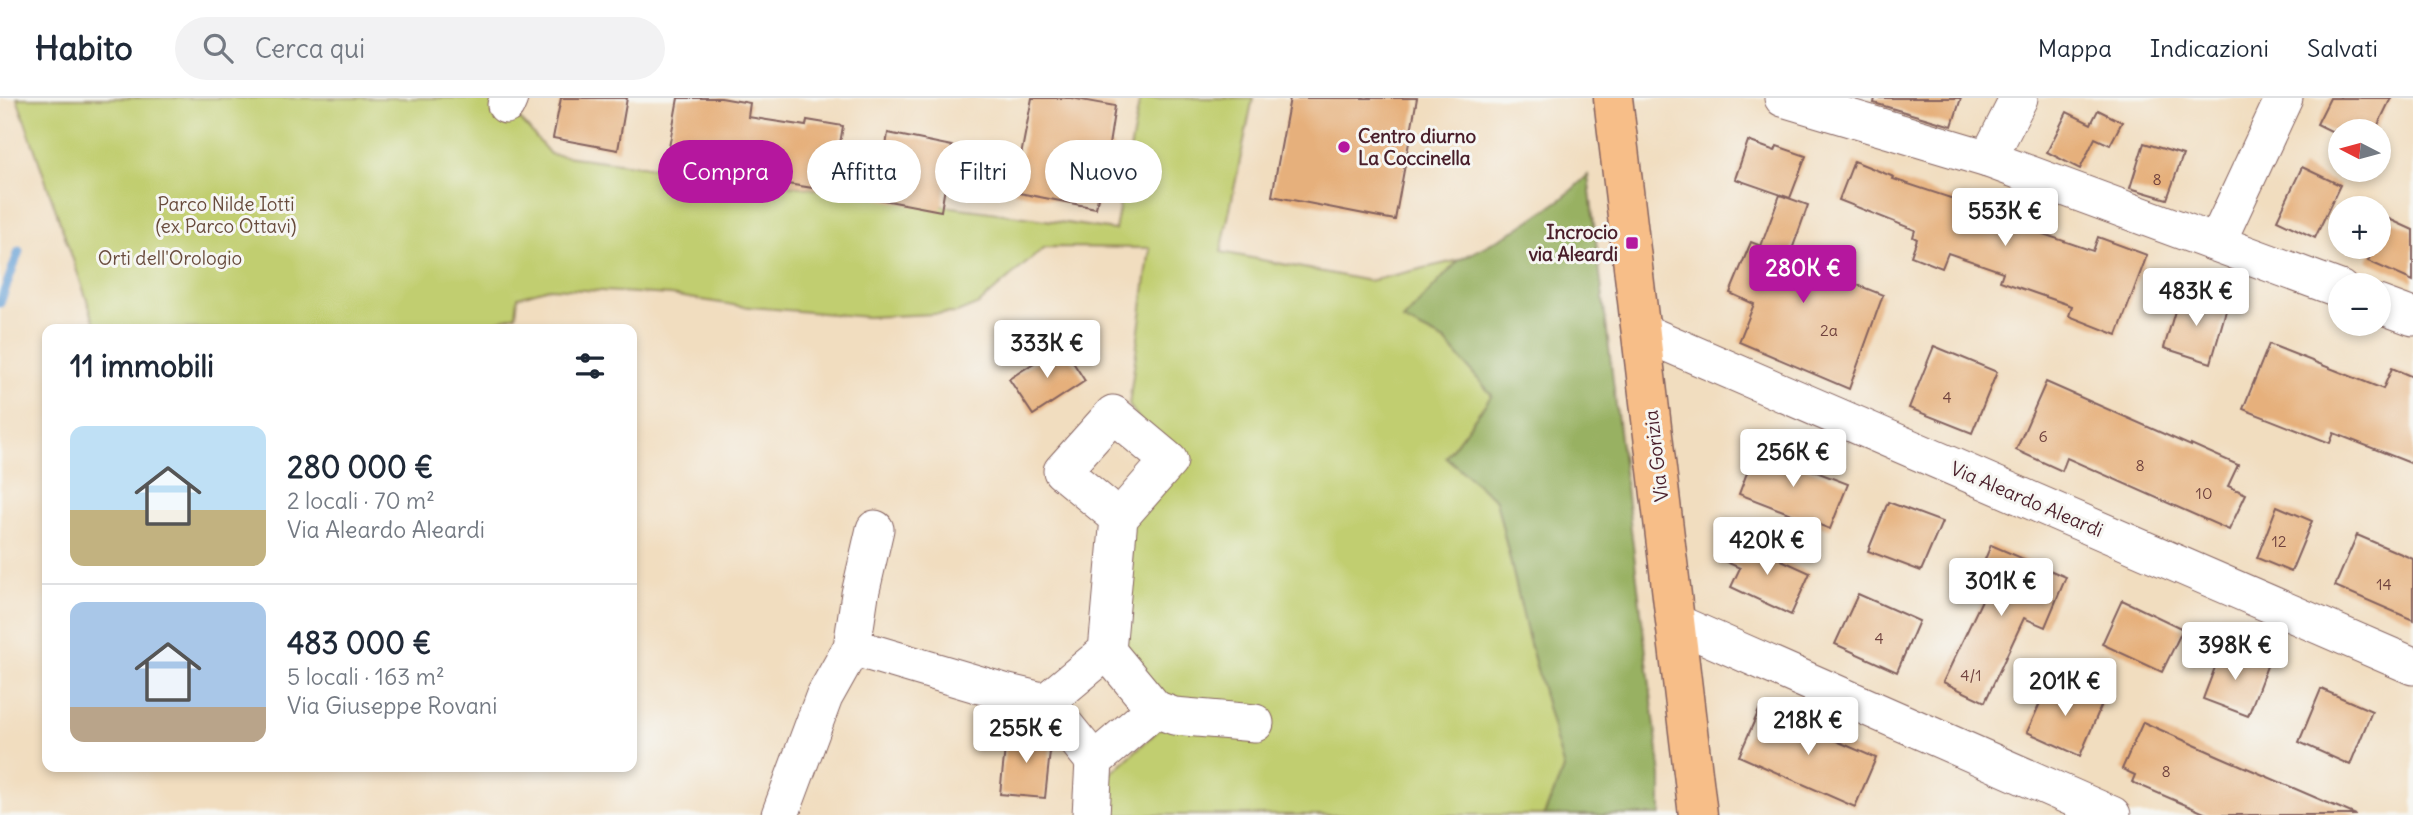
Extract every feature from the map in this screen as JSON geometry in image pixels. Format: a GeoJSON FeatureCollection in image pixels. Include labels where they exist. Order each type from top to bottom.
{"type":"FeatureCollection","features":[{"type":"Feature","properties":{"kind":"main road","name":"Via Gorizia"},"geometry":{"type":"LineString","coordinates":[[1613,98],[1698,815]]}},
{"type":"Feature","properties":{"kind":"street"},"geometry":{"type":"LineString","coordinates":[[1783,98],[1988,159],[2328,284]]}},
{"type":"Feature","properties":{"kind":"street"},"geometry":{"type":"LineString","coordinates":[[1988,159],[2019,98]]}},
{"type":"Feature","properties":{"kind":"street"},"geometry":{"type":"LineString","coordinates":[[2217,242],[2284,98]]}},
{"type":"Feature","properties":{"kind":"street"},"geometry":{"type":"LineString","coordinates":[[2391,309],[2413,317]]}},
{"type":"Feature","properties":{"kind":"street","name":"Via Aleardo Aleardi"},"geometry":{"type":"LineString","coordinates":[[1642,332],[2413,666]]}},
{"type":"Feature","properties":{"kind":"street"},"geometry":{"type":"LineString","coordinates":[[1119,518],[1107,651],[1155,709],[1174,716],[1255,723]]}},
{"type":"Feature","properties":{"kind":"street"},"geometry":{"type":"LineString","coordinates":[[780,815],[824,697],[852,647],[860,594],[875,529]]}},
{"type":"Feature","properties":{"kind":"street"},"geometry":{"type":"LineString","coordinates":[[1676,622],[2112,815]]}},
{"type":"Feature","properties":{"kind":"street"},"geometry":{"type":"LineString","coordinates":[[852,647],[1046,702],[1094,761],[1091,815]]}},
{"type":"Feature","properties":{"kind":"street"},"geometry":{"type":"LineString","coordinates":[[1046,702],[1107,651]]}},
{"type":"Feature","properties":{"kind":"street"},"geometry":{"type":"LineString","coordinates":[[1094,761],[1155,709]]}},
{"type":"Feature","properties":{"kind":"green space"},"geometry":{"type":"Polygon","coordinates":[[[17,98],[502,98],[550,154],[658,168],[658,203],[793,203],[793,186],[807,188],[807,203],[921,203],[1115,230],[1120,203],[1162,203],[1162,140],[1132,140],[1140,98],[1253,98],[1221,252],[1369,281],[1459,260],[1404,320],[1445,341],[1492,395],[1446,457],[1496,500],[1529,640],[1565,769],[1544,815],[1106,815],[1107,777],[1174,716],[1107,651],[1119,518],[1169,461],[1129,405],[1150,248],[1045,247],[979,304],[957,313],[867,317],[739,306],[671,295],[549,288],[518,297],[516,315],[493,324],[95,324],[17,98]]]}},
{"type":"Feature","properties":{"kind":"green space"},"geometry":{"type":"Polygon","coordinates":[[[1588,175],[1661,776],[1661,815],[1544,815],[1564,769],[1529,640],[1496,500],[1446,457],[1492,395],[1445,341],[1403,320],[1459,260],[1516,230],[1563,198],[1588,175]]]}},
{"type":"Feature","properties":{"kind":"building"},"geometry":{"type":"Polygon","coordinates":[[[561,98],[627,98],[618,150],[553,138],[561,98]]]}},
{"type":"Feature","properties":{"kind":"building"},"geometry":{"type":"Polygon","coordinates":[[[678,98],[721,98],[750,103],[748,117],[806,126],[807,120],[843,126],[841,140],[807,140],[807,187],[793,185],[793,140],[670,140],[678,98]]]}},
{"type":"Feature","properties":{"kind":"building"},"geometry":{"type":"Polygon","coordinates":[[[1032,98],[1071,98],[1115,106],[1110,140],[1045,140],[1045,198],[1031,195],[1031,140],[1024,140],[1032,98]]]}},
{"type":"Feature","properties":{"kind":"building","name":"Centro diurno La Coccinella"},"geometry":{"type":"Polygon","coordinates":[[[1290,98],[1417,98],[1395,220],[1272,196],[1290,98]]]}},
{"type":"Feature","properties":{"kind":"building"},"geometry":{"type":"Polygon","coordinates":[[[1875,98],[1961,98],[1952,126],[1874,103],[1875,98]]]}},
{"type":"Feature","properties":{"kind":"building"},"geometry":{"type":"Polygon","coordinates":[[[2330,98],[2391,98],[2381,119],[2328,119],[2328,130],[2317,124],[2330,98]]]}},
{"type":"Feature","properties":{"kind":"building"},"geometry":{"type":"Polygon","coordinates":[[[2098,110],[2122,122],[2110,145],[2095,138],[2080,169],[2047,152],[2067,112],[2091,124],[2098,110]]]}},
{"type":"Feature","properties":{"kind":"building"},"geometry":{"type":"Polygon","coordinates":[[[888,133],[935,143],[935,203],[942,203],[941,211],[899,203],[921,203],[921,140],[887,140],[888,133]]]}},
{"type":"Feature","properties":{"kind":"building"},"geometry":{"type":"Polygon","coordinates":[[[1748,141],[1775,151],[1777,146],[1806,156],[1790,198],[1735,179],[1748,141]]]}},
{"type":"Feature","properties":{"kind":"building"},"geometry":{"type":"Polygon","coordinates":[[[2144,143],[2183,155],[2167,199],[2130,188],[2144,143]]]}},
{"type":"Feature","properties":{"kind":"building"},"geometry":{"type":"Polygon","coordinates":[[[1854,161],[1894,177],[1893,179],[1972,205],[1970,209],[2093,251],[2098,237],[2147,255],[2117,335],[2069,316],[2072,306],[2000,281],[2003,272],[1948,253],[1942,268],[1911,256],[1917,239],[1913,237],[1915,230],[1839,200],[1854,161]]]}},
{"type":"Feature","properties":{"kind":"building"},"geometry":{"type":"Polygon","coordinates":[[[2302,167],[2328,179],[2328,182],[2340,185],[2335,196],[2328,196],[2328,210],[2315,238],[2277,220],[2302,167]]]}},
{"type":"Feature","properties":{"kind":"building"},"geometry":{"type":"Polygon","coordinates":[[[1780,195],[1808,205],[1789,258],[1883,295],[1849,389],[1739,342],[1754,304],[1730,293],[1751,242],[1761,246],[1780,195]]]}},
{"type":"Feature","properties":{"kind":"building"},"geometry":{"type":"Polygon","coordinates":[[[1070,203],[1097,203],[1096,208],[1070,203]]]}},
{"type":"Feature","properties":{"kind":"building"},"geometry":{"type":"Polygon","coordinates":[[[2391,220],[2413,230],[2413,281],[2368,261],[2391,259],[2391,220]]]}},
{"type":"Feature","properties":{"kind":"building"},"geometry":{"type":"Polygon","coordinates":[[[2180,294],[2227,307],[2211,363],[2164,348],[2180,294]]]}},
{"type":"Feature","properties":{"kind":"building"},"geometry":{"type":"Polygon","coordinates":[[[2269,344],[2383,389],[2392,368],[2413,377],[2413,464],[2334,433],[2330,443],[2243,409],[2269,344]]]}},
{"type":"Feature","properties":{"kind":"building"},"geometry":{"type":"Polygon","coordinates":[[[1062,345],[1085,381],[1033,415],[1009,379],[1062,345]]]}},
{"type":"Feature","properties":{"kind":"building"},"geometry":{"type":"Polygon","coordinates":[[[1934,346],[1997,372],[1972,433],[1909,408],[1934,346]]]}},
{"type":"Feature","properties":{"kind":"building"},"geometry":{"type":"Polygon","coordinates":[[[2046,382],[2238,465],[2228,486],[2246,494],[2229,530],[2067,458],[2062,471],[2016,450],[2046,382]]]}},
{"type":"Feature","properties":{"kind":"building"},"geometry":{"type":"Polygon","coordinates":[[[1756,449],[1848,484],[1830,529],[1739,494],[1756,449]]]}},
{"type":"Feature","properties":{"kind":"building"},"geometry":{"type":"Polygon","coordinates":[[[1888,502],[1942,522],[1921,571],[1868,551],[1888,502]]]}},
{"type":"Feature","properties":{"kind":"building"},"geometry":{"type":"Polygon","coordinates":[[[2277,506],[2312,521],[2291,572],[2257,558],[2277,506]]]}},
{"type":"Feature","properties":{"kind":"building"},"geometry":{"type":"Polygon","coordinates":[[[2357,535],[2413,559],[2413,620],[2335,586],[2357,535]]]}},
{"type":"Feature","properties":{"kind":"building"},"geometry":{"type":"Polygon","coordinates":[[[1735,539],[1810,573],[1791,615],[1731,587],[1740,568],[1724,561],[1735,539]]]}},
{"type":"Feature","properties":{"kind":"building"},"geometry":{"type":"Polygon","coordinates":[[[1991,545],[2066,577],[2045,627],[2024,618],[1985,702],[1943,682],[1982,600],[1970,595],[1991,545]]]}},
{"type":"Feature","properties":{"kind":"building"},"geometry":{"type":"Polygon","coordinates":[[[1858,594],[1919,621],[1897,672],[1835,644],[1858,594]]]}},
{"type":"Feature","properties":{"kind":"building"},"geometry":{"type":"Polygon","coordinates":[[[2122,600],[2183,629],[2162,672],[2102,644],[2122,600]]]}},
{"type":"Feature","properties":{"kind":"building"},"geometry":{"type":"Polygon","coordinates":[[[2222,649],[2267,666],[2248,716],[2203,699],[2222,649]]]}},
{"type":"Feature","properties":{"kind":"building"},"geometry":{"type":"Polygon","coordinates":[[[2050,681],[2102,704],[2080,756],[2027,732],[2050,681]]]}},
{"type":"Feature","properties":{"kind":"building"},"geometry":{"type":"Polygon","coordinates":[[[2321,689],[2372,711],[2350,765],[2299,742],[2321,689]]]}},
{"type":"Feature","properties":{"kind":"building"},"geometry":{"type":"Polygon","coordinates":[[[1760,708],[1876,758],[1855,807],[1739,756],[1760,708]]]}},
{"type":"Feature","properties":{"kind":"building"},"geometry":{"type":"Polygon","coordinates":[[[2143,722],[2356,815],[2209,815],[2132,782],[2135,775],[2122,769],[2143,722]]]}},
{"type":"Feature","properties":{"kind":"building"},"geometry":{"type":"Polygon","coordinates":[[[1007,730],[1045,735],[1051,742],[1045,798],[1000,794],[1007,730]]]}},
{"type":"Feature","properties":{"kind":"waterway"},"geometry":{"type":"LineString","coordinates":[[0,303],[19,251]]}},
{"type":"Feature","properties":{"kind":"place","name":"Centro diurno La Coccinella"},"geometry":{"type":"Point","coordinates":[1344,147]}},
{"type":"Feature","properties":{"kind":"place","name":"Incrocio via Aleardi"},"geometry":{"type":"Point","coordinates":[1632,243]}},
{"type":"Feature","properties":{"kind":"park label","name":"Parco Nilde Iotti (ex Parco Ottavi)"},"geometry":{"type":"Point","coordinates":[226,215]}},
{"type":"Feature","properties":{"kind":"park label","name":"Orti dell'Orologio"},"geometry":{"type":"Point","coordinates":[170,258]}}]}
